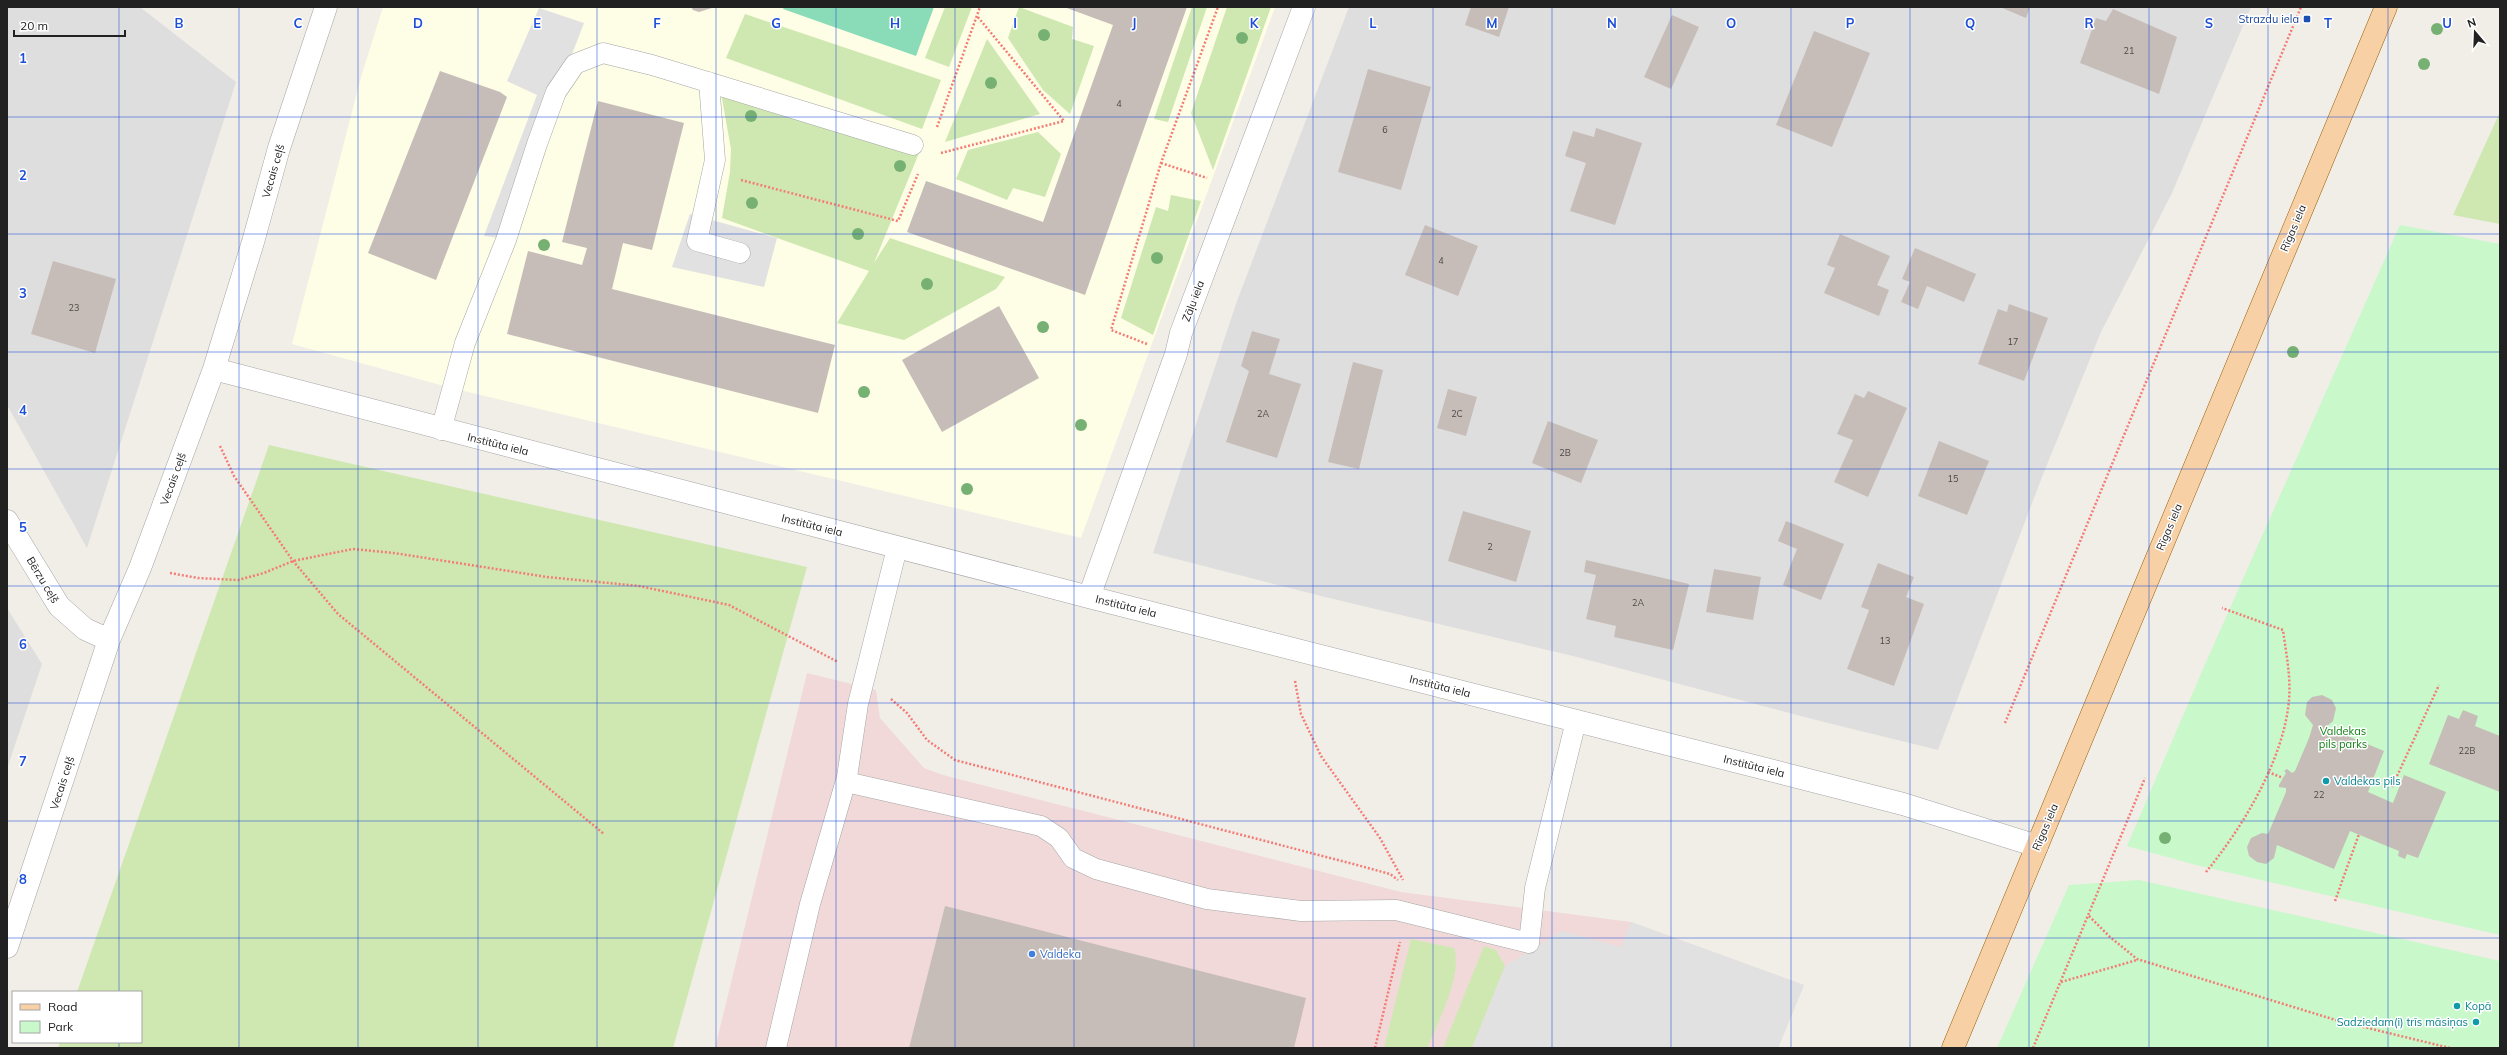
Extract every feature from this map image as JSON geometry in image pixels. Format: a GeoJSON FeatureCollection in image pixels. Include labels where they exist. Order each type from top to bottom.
{"type":"FeatureCollection","features":[{"type":"Feature","properties":{"kind":"main road","name":"Rīgas iela"},"geometry":{"type":"LineString","coordinates":[[1953,1048],[2386,7]]}},
{"type":"Feature","properties":{"kind":"street","name":"Vecais ceļš"},"geometry":{"type":"LineString","coordinates":[[7,947],[109,640],[140,568],[214,369],[253,242],[279,148],[326,7]]}},
{"type":"Feature","properties":{"kind":"street","name":"Zāļu iela"},"geometry":{"type":"LineString","coordinates":[[1089,597],[1176,354],[1181,333],[1304,7]]}},
{"type":"Feature","properties":{"kind":"street","name":"Institūta iela"},"geometry":{"type":"LineString","coordinates":[[214,369],[441,430],[898,548],[1903,804],[2037,846]]}},
{"type":"Feature","properties":{"kind":"street","name":"Bērzu ceļš"},"geometry":{"type":"LineString","coordinates":[[7,521],[59,606],[85,628],[109,640]]}},
{"type":"Feature","properties":{"kind":"lane"},"geometry":{"type":"LineString","coordinates":[[441,430],[464,343],[506,240],[537,144],[556,92],[575,64],[603,53],[652,65],[710,82],[913,145]]}},
{"type":"Feature","properties":{"kind":"lane"},"geometry":{"type":"LineString","coordinates":[[710,82],[715,160],[697,241],[740,253]]}},
{"type":"Feature","properties":{"kind":"lane"},"geometry":{"type":"LineString","coordinates":[[776,1048],[810,904],[846,782],[858,704],[898,548]]}},
{"type":"Feature","properties":{"kind":"lane"},"geometry":{"type":"LineString","coordinates":[[846,782],[1041,826],[1060,838],[1073,858],[1096,869],[1207,899],[1301,911],[1396,910],[1529,943],[1535,888],[1576,721]]}},
{"type":"Feature","properties":{"kind":"path"},"geometry":{"type":"LineString","coordinates":[[935,132],[980,7]]}},
{"type":"Feature","properties":{"kind":"path"},"geometry":{"type":"LineString","coordinates":[[1176,354],[1111,330],[1161,163],[1218,7]]}},
{"type":"Feature","properties":{"kind":"path"},"geometry":{"type":"LineString","coordinates":[[2005,723],[2301,7]]}},
{"type":"Feature","properties":{"kind":"path"},"geometry":{"type":"LineString","coordinates":[[940,154],[1064,121],[977,16]]}},
{"type":"Feature","properties":{"kind":"path"},"geometry":{"type":"LineString","coordinates":[[1161,163],[1236,189]]}},
{"type":"Feature","properties":{"kind":"path"},"geometry":{"type":"LineString","coordinates":[[740,180],[898,221],[920,170]]}},
{"type":"Feature","properties":{"kind":"path"},"geometry":{"type":"LineString","coordinates":[[200,406],[234,476],[293,562],[338,614],[604,834]]}},
{"type":"Feature","properties":{"kind":"path"},"geometry":{"type":"LineString","coordinates":[[140,568],[198,578],[238,580],[264,573],[293,562],[353,550],[394,553],[546,577],[639,586],[729,605],[865,676],[907,713],[927,740],[955,760],[1390,874],[1405,885],[1380,838],[1321,756],[1301,714],[1294,678],[1293,649]]}},
{"type":"Feature","properties":{"kind":"path"},"geometry":{"type":"LineString","coordinates":[[2206,872],[2221,854],[2268,772],[2282,738],[2289,699],[2289,679],[2283,630],[2222,608]]}},
{"type":"Feature","properties":{"kind":"path"},"geometry":{"type":"LineString","coordinates":[[2392,787],[2439,685]]}},
{"type":"Feature","properties":{"kind":"path"},"geometry":{"type":"LineString","coordinates":[[2268,772],[2283,778]]}},
{"type":"Feature","properties":{"kind":"path"},"geometry":{"type":"LineString","coordinates":[[2033,1048],[2145,778]]}},
{"type":"Feature","properties":{"kind":"path"},"geometry":{"type":"LineString","coordinates":[[2335,901],[2359,834]]}},
{"type":"Feature","properties":{"kind":"path"},"geometry":{"type":"LineString","coordinates":[[2089,916],[2110,937],[2137,959],[2339,1021],[2450,1048]]}},
{"type":"Feature","properties":{"kind":"path"},"geometry":{"type":"LineString","coordinates":[[1375,1048],[1401,938]]}},
{"type":"Feature","properties":{"kind":"path"},"geometry":{"type":"LineString","coordinates":[[2061,982],[2137,959]]}},
{"type":"Feature","properties":{"kind":"shaded area"},"geometry":{"type":"Polygon","coordinates":[[[7,7],[140,7],[236,82],[87,548],[7,405],[7,7]]]}},
{"type":"Feature","properties":{"kind":"shaded area"},"geometry":{"type":"Polygon","coordinates":[[[383,7],[1275,7],[1081,538],[451,388],[292,344],[361,77],[383,7]]]}},
{"type":"Feature","properties":{"kind":"shaded area"},"geometry":{"type":"Polygon","coordinates":[[[1349,7],[2251,7],[2172,193],[2101,332],[2042,477],[1938,750],[1820,721],[1577,657],[1325,597],[1153,553],[1237,301],[1349,7]]]}},
{"type":"Feature","properties":{"kind":"shaded area"},"geometry":{"type":"Polygon","coordinates":[[[539,8],[584,23],[501,238],[484,236],[537,95],[507,81],[539,8]]]}},
{"type":"Feature","properties":{"kind":"shaded area"},"geometry":{"type":"Polygon","coordinates":[[[690,214],[777,238],[764,287],[672,267],[690,214]]]}},
{"type":"Feature","properties":{"kind":"shaded area"},"geometry":{"type":"Polygon","coordinates":[[[7,608],[42,664],[7,769],[7,608]]]}},
{"type":"Feature","properties":{"kind":"shaded area"},"geometry":{"type":"Polygon","coordinates":[[[807,673],[876,690],[880,718],[924,768],[943,775],[1401,892],[1631,922],[1804,985],[1778,1048],[715,1048],[807,673]]]}},
{"type":"Feature","properties":{"kind":"shaded area"},"geometry":{"type":"Polygon","coordinates":[[[1631,922],[1804,985],[1778,1048],[1472,1048],[1505,966],[1561,931],[1621,947],[1631,922]]]}},
{"type":"Feature","properties":{"kind":"green space"},"geometry":{"type":"Polygon","coordinates":[[[784,7],[934,7],[916,56],[783,9],[784,7]]]}},
{"type":"Feature","properties":{"kind":"green space"},"geometry":{"type":"Polygon","coordinates":[[[945,7],[972,7],[949,67],[925,58],[945,7]]]}},
{"type":"Feature","properties":{"kind":"green space"},"geometry":{"type":"Polygon","coordinates":[[[1019,7],[1073,27],[1072,39],[1094,46],[1070,114],[1043,90],[1008,38],[1019,7]]]}},
{"type":"Feature","properties":{"kind":"green space"},"geometry":{"type":"Polygon","coordinates":[[[1192,7],[1207,7],[1168,122],[1154,119],[1192,7]]]}},
{"type":"Feature","properties":{"kind":"green space"},"geometry":{"type":"Polygon","coordinates":[[[1227,7],[1271,7],[1213,170],[1191,113],[1227,7]]]}},
{"type":"Feature","properties":{"kind":"green space"},"geometry":{"type":"Polygon","coordinates":[[[745,14],[941,80],[922,129],[726,58],[745,14]]]}},
{"type":"Feature","properties":{"kind":"green space"},"geometry":{"type":"Polygon","coordinates":[[[987,39],[1040,114],[945,142],[987,39]]]}},
{"type":"Feature","properties":{"kind":"green space"},"geometry":{"type":"Polygon","coordinates":[[[721,93],[919,153],[874,263],[890,238],[1005,277],[996,289],[904,340],[837,323],[869,271],[722,218],[730,172],[731,149],[721,93]]]}},
{"type":"Feature","properties":{"kind":"green space"},"geometry":{"type":"Polygon","coordinates":[[[2500,112],[2500,224],[2453,215],[2500,112]]]}},
{"type":"Feature","properties":{"kind":"green space"},"geometry":{"type":"Polygon","coordinates":[[[1038,132],[1061,154],[1045,197],[1013,188],[1007,200],[956,179],[968,150],[1038,132]]]}},
{"type":"Feature","properties":{"kind":"green space"},"geometry":{"type":"Polygon","coordinates":[[[1171,195],[1201,201],[1153,335],[1121,318],[1156,207],[1168,211],[1171,195]]]}},
{"type":"Feature","properties":{"kind":"green space","name":"Valdekas pils parks"},"geometry":{"type":"Polygon","coordinates":[[[2400,225],[2500,244],[2500,935],[2196,865],[2127,846],[2203,669],[2400,225]]]}},
{"type":"Feature","properties":{"kind":"green space"},"geometry":{"type":"Polygon","coordinates":[[[269,445],[807,567],[673,1048],[58,1048],[60,1043],[142,1043],[142,991],[77,991],[269,445]]]}},
{"type":"Feature","properties":{"kind":"green space"},"geometry":{"type":"Polygon","coordinates":[[[2139,880],[2500,961],[2500,1048],[1997,1048],[2069,885],[2139,880]]]}},
{"type":"Feature","properties":{"kind":"green space"},"geometry":{"type":"Polygon","coordinates":[[[1411,939],[1454,948],[1456,959],[1452,985],[1443,1012],[1427,1048],[1384,1048],[1411,939]]]}},
{"type":"Feature","properties":{"kind":"green space"},"geometry":{"type":"Polygon","coordinates":[[[1484,946],[1496,950],[1505,966],[1472,1048],[1443,1048],[1484,946]]]}},
{"type":"Feature","properties":{"kind":"building"},"geometry":{"type":"Polygon","coordinates":[[[691,7],[715,7],[699,12],[693,10],[691,7]]]}},
{"type":"Feature","properties":{"kind":"building"},"geometry":{"type":"Polygon","coordinates":[[[1064,7],[1187,7],[1085,295],[907,232],[926,181],[1043,222],[1113,25],[1064,7]]]}},
{"type":"Feature","properties":{"kind":"building"},"geometry":{"type":"Polygon","coordinates":[[[1471,7],[1509,7],[1499,37],[1465,25],[1471,7]]]}},
{"type":"Feature","properties":{"kind":"building"},"geometry":{"type":"Polygon","coordinates":[[[2000,7],[2030,7],[2026,18],[2000,7]]]}},
{"type":"Feature","properties":{"kind":"building"},"geometry":{"type":"Polygon","coordinates":[[[2113,9],[2177,37],[2159,94],[2080,63],[2096,18],[2106,21],[2113,9]]]}},
{"type":"Feature","properties":{"kind":"building"},"geometry":{"type":"Polygon","coordinates":[[[1672,15],[1699,27],[1671,89],[1644,77],[1672,15]]]}},
{"type":"Feature","properties":{"kind":"building"},"geometry":{"type":"Polygon","coordinates":[[[1814,31],[1870,53],[1832,147],[1776,125],[1814,31]]]}},
{"type":"Feature","properties":{"kind":"building"},"geometry":{"type":"Polygon","coordinates":[[[1368,69],[1431,87],[1401,190],[1338,172],[1368,69]]]}},
{"type":"Feature","properties":{"kind":"building"},"geometry":{"type":"Polygon","coordinates":[[[440,71],[500,92],[507,97],[436,280],[368,253],[440,71]]]}},
{"type":"Feature","properties":{"kind":"building"},"geometry":{"type":"Polygon","coordinates":[[[598,101],[684,123],[652,250],[623,243],[612,289],[835,345],[818,413],[507,334],[528,251],[582,265],[587,248],[562,242],[598,101]]]}},
{"type":"Feature","properties":{"kind":"building"},"geometry":{"type":"Polygon","coordinates":[[[1596,128],[1642,143],[1615,225],[1570,211],[1586,163],[1565,156],[1573,131],[1594,137],[1596,128]]]}},
{"type":"Feature","properties":{"kind":"building"},"geometry":{"type":"Polygon","coordinates":[[[1425,225],[1478,246],[1458,296],[1405,275],[1425,225]]]}},
{"type":"Feature","properties":{"kind":"building"},"geometry":{"type":"Polygon","coordinates":[[[1840,234],[1890,256],[1877,285],[1889,290],[1879,316],[1824,293],[1835,268],[1827,265],[1840,234]]]}},
{"type":"Feature","properties":{"kind":"building"},"geometry":{"type":"Polygon","coordinates":[[[1915,248],[1976,274],[1964,302],[1927,286],[1918,309],[1901,302],[1910,282],[1902,279],[1915,248]]]}},
{"type":"Feature","properties":{"kind":"building"},"geometry":{"type":"Polygon","coordinates":[[[53,261],[116,279],[95,353],[31,334],[53,261]]]}},
{"type":"Feature","properties":{"kind":"building"},"geometry":{"type":"Polygon","coordinates":[[[2009,304],[2048,318],[2024,381],[1978,364],[1998,309],[2007,312],[2009,304]]]}},
{"type":"Feature","properties":{"kind":"building"},"geometry":{"type":"Polygon","coordinates":[[[999,306],[1039,378],[942,432],[902,360],[999,306]]]}},
{"type":"Feature","properties":{"kind":"building"},"geometry":{"type":"Polygon","coordinates":[[[1252,331],[1280,339],[1269,374],[1301,384],[1277,458],[1226,442],[1249,371],[1241,366],[1252,331]]]}},
{"type":"Feature","properties":{"kind":"building"},"geometry":{"type":"Polygon","coordinates":[[[1353,362],[1383,370],[1359,469],[1328,462],[1353,362]]]}},
{"type":"Feature","properties":{"kind":"building"},"geometry":{"type":"Polygon","coordinates":[[[1448,389],[1477,397],[1466,436],[1437,428],[1448,389]]]}},
{"type":"Feature","properties":{"kind":"building"},"geometry":{"type":"Polygon","coordinates":[[[1868,391],[1907,408],[1868,497],[1834,482],[1853,440],[1837,434],[1855,394],[1864,398],[1868,391]]]}},
{"type":"Feature","properties":{"kind":"building"},"geometry":{"type":"Polygon","coordinates":[[[1548,421],[1598,440],[1581,483],[1532,463],[1548,421]]]}},
{"type":"Feature","properties":{"kind":"building"},"geometry":{"type":"Polygon","coordinates":[[[1939,441],[1989,461],[1967,515],[1918,496],[1939,441]]]}},
{"type":"Feature","properties":{"kind":"building"},"geometry":{"type":"Polygon","coordinates":[[[1463,511],[1531,531],[1516,582],[1448,561],[1463,511]]]}},
{"type":"Feature","properties":{"kind":"building"},"geometry":{"type":"Polygon","coordinates":[[[1786,521],[1844,544],[1821,600],[1783,585],[1797,549],[1778,541],[1786,521]]]}},
{"type":"Feature","properties":{"kind":"building"},"geometry":{"type":"Polygon","coordinates":[[[1586,560],[1689,584],[1673,650],[1614,637],[1616,626],[1586,619],[1596,575],[1584,572],[1586,560]]]}},
{"type":"Feature","properties":{"kind":"building"},"geometry":{"type":"Polygon","coordinates":[[[1878,563],[1914,577],[1906,597],[1924,604],[1894,686],[1847,669],[1869,610],[1861,607],[1878,563]]]}},
{"type":"Feature","properties":{"kind":"building"},"geometry":{"type":"Polygon","coordinates":[[[1714,569],[1761,577],[1753,620],[1706,612],[1714,569]]]}},
{"type":"Feature","properties":{"kind":"building","name":"Valdekas pils"},"geometry":{"type":"Polygon","coordinates":[[[2322,695],[2332,700],[2336,708],[2333,721],[2326,727],[2384,751],[2368,792],[2393,803],[2404,775],[2446,792],[2418,858],[2407,854],[2405,859],[2398,856],[2399,851],[2350,831],[2334,869],[2277,845],[2274,858],[2266,864],[2257,862],[2249,856],[2247,847],[2251,838],[2262,833],[2268,834],[2286,792],[2286,788],[2279,787],[2286,773],[2284,771],[2287,769],[2292,773],[2295,771],[2309,738],[2313,725],[2305,715],[2307,702],[2312,697],[2322,695]]]}},
{"type":"Feature","properties":{"kind":"building"},"geometry":{"type":"Polygon","coordinates":[[[2463,710],[2478,716],[2475,726],[2500,736],[2500,792],[2429,764],[2448,715],[2459,719],[2463,710]]]}},
{"type":"Feature","properties":{"kind":"building","name":"Valdeka"},"geometry":{"type":"Polygon","coordinates":[[[945,906],[1306,998],[1294,1048],[909,1048],[945,906]]]}},
{"type":"Feature","properties":{"kind":"place","name":"Strazdu iela"},"geometry":{"type":"Point","coordinates":[2307,19]}},
{"type":"Feature","properties":{"kind":"place","name":"Valdekas pils"},"geometry":{"type":"Point","coordinates":[2326,781]}},
{"type":"Feature","properties":{"kind":"place","name":"Valdeka"},"geometry":{"type":"Point","coordinates":[1032,954]}},
{"type":"Feature","properties":{"kind":"place","name":"Kopā"},"geometry":{"type":"Point","coordinates":[2457,1006]}},
{"type":"Feature","properties":{"kind":"place","name":"Sadziedam(i) trīs māsiņas"},"geometry":{"type":"Point","coordinates":[2476,1022]}}]}
